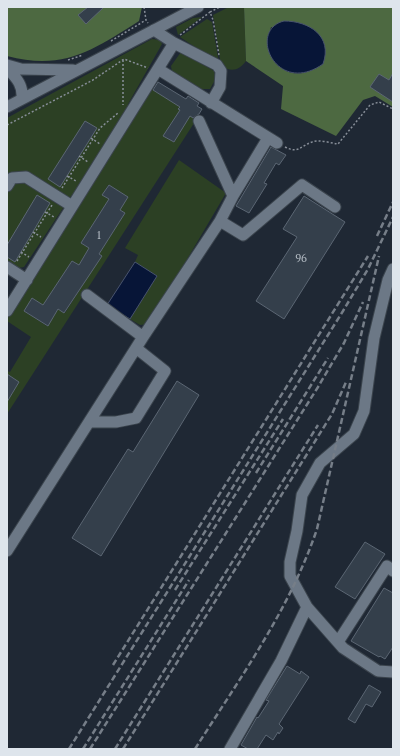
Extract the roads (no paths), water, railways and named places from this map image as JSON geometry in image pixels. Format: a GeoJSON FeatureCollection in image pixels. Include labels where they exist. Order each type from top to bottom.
{"type":"FeatureCollection","features":[{"type":"Feature","properties":{"kind":"street"},"geometry":{"type":"LineString","coordinates":[[7,107],[198,7]]}},
{"type":"Feature","properties":{"kind":"street"},"geometry":{"type":"LineString","coordinates":[[154,30],[216,65],[221,71],[220,88],[211,103]]}},
{"type":"Feature","properties":{"kind":"street"},"geometry":{"type":"LineString","coordinates":[[7,311],[158,69],[173,42]]}},
{"type":"Feature","properties":{"kind":"street"},"geometry":{"type":"LineString","coordinates":[[7,66],[21,69],[59,71],[79,69]]}},
{"type":"Feature","properties":{"kind":"street"},"geometry":{"type":"LineString","coordinates":[[7,66],[18,80],[22,88],[22,98]]}},
{"type":"Feature","properties":{"kind":"street"},"geometry":{"type":"LineString","coordinates":[[7,551],[143,337],[220,221],[233,196],[273,140],[158,69]]}},
{"type":"Feature","properties":{"kind":"street"},"geometry":{"type":"LineString","coordinates":[[199,121],[233,196]]}},
{"type":"Feature","properties":{"kind":"street"},"geometry":{"type":"LineString","coordinates":[[7,186],[12,178],[26,177],[72,206]]}},
{"type":"Feature","properties":{"kind":"street"},"geometry":{"type":"LineString","coordinates":[[220,221],[244,235],[302,185],[335,206]]}},
{"type":"Feature","properties":{"kind":"street"},"geometry":{"type":"LineString","coordinates":[[7,267],[27,280]]}},
{"type":"Feature","properties":{"kind":"street"},"geometry":{"type":"LineString","coordinates":[[393,269],[388,280],[374,338],[364,411],[354,434],[320,463],[302,495],[297,531],[290,562],[290,576],[307,607],[343,648],[378,671],[393,672]]}},
{"type":"Feature","properties":{"kind":"street"},"geometry":{"type":"LineString","coordinates":[[88,295],[143,337]]}},
{"type":"Feature","properties":{"kind":"street"},"geometry":{"type":"LineString","coordinates":[[90,422],[116,422],[136,418],[165,371],[136,348]]}},
{"type":"Feature","properties":{"kind":"street"},"geometry":{"type":"LineString","coordinates":[[338,642],[387,566],[393,571]]}},
{"type":"Feature","properties":{"kind":"street"},"geometry":{"type":"LineString","coordinates":[[230,749],[281,661],[307,607]]}},
{"type":"Feature","properties":{"kind":"water"},"geometry":{"type":"Polygon","coordinates":[[[284,21],[302,24],[317,32],[325,45],[323,64],[306,72],[292,72],[280,67],[272,58],[268,47],[268,36],[273,27],[284,21]]]}},
{"type":"Feature","properties":{"kind":"water"},"geometry":{"type":"Polygon","coordinates":[[[135,262],[157,276],[130,319],[107,305],[135,262]]]}},
{"type":"Feature","properties":{"kind":"railway"},"geometry":{"type":"LineString","coordinates":[[377,236],[393,202]]}},
{"type":"Feature","properties":{"kind":"railway"},"geometry":{"type":"LineString","coordinates":[[69,749],[343,311],[368,269],[393,217]]}},
{"type":"Feature","properties":{"kind":"railway"},"geometry":{"type":"LineString","coordinates":[[113,665],[368,256]]}},
{"type":"Feature","properties":{"kind":"railway"},"geometry":{"type":"LineString","coordinates":[[195,749],[263,642],[293,587],[306,559],[317,529],[379,256]]}},
{"type":"Feature","properties":{"kind":"railway"},"geometry":{"type":"LineString","coordinates":[[90,749],[318,387],[344,343],[363,302]]}},
{"type":"Feature","properties":{"kind":"railway"},"geometry":{"type":"LineString","coordinates":[[256,473],[328,358]]}},
{"type":"Feature","properties":{"kind":"railway"},"geometry":{"type":"LineString","coordinates":[[123,749],[332,414],[346,382]]}},
{"type":"Feature","properties":{"kind":"railway"},"geometry":{"type":"LineString","coordinates":[[175,590],[283,419]]}},
{"type":"Feature","properties":{"kind":"railway"},"geometry":{"type":"LineString","coordinates":[[115,749],[318,425]]}},
{"type":"Feature","properties":{"kind":"railway"},"geometry":{"type":"LineString","coordinates":[[83,749],[189,580]]}}]}
